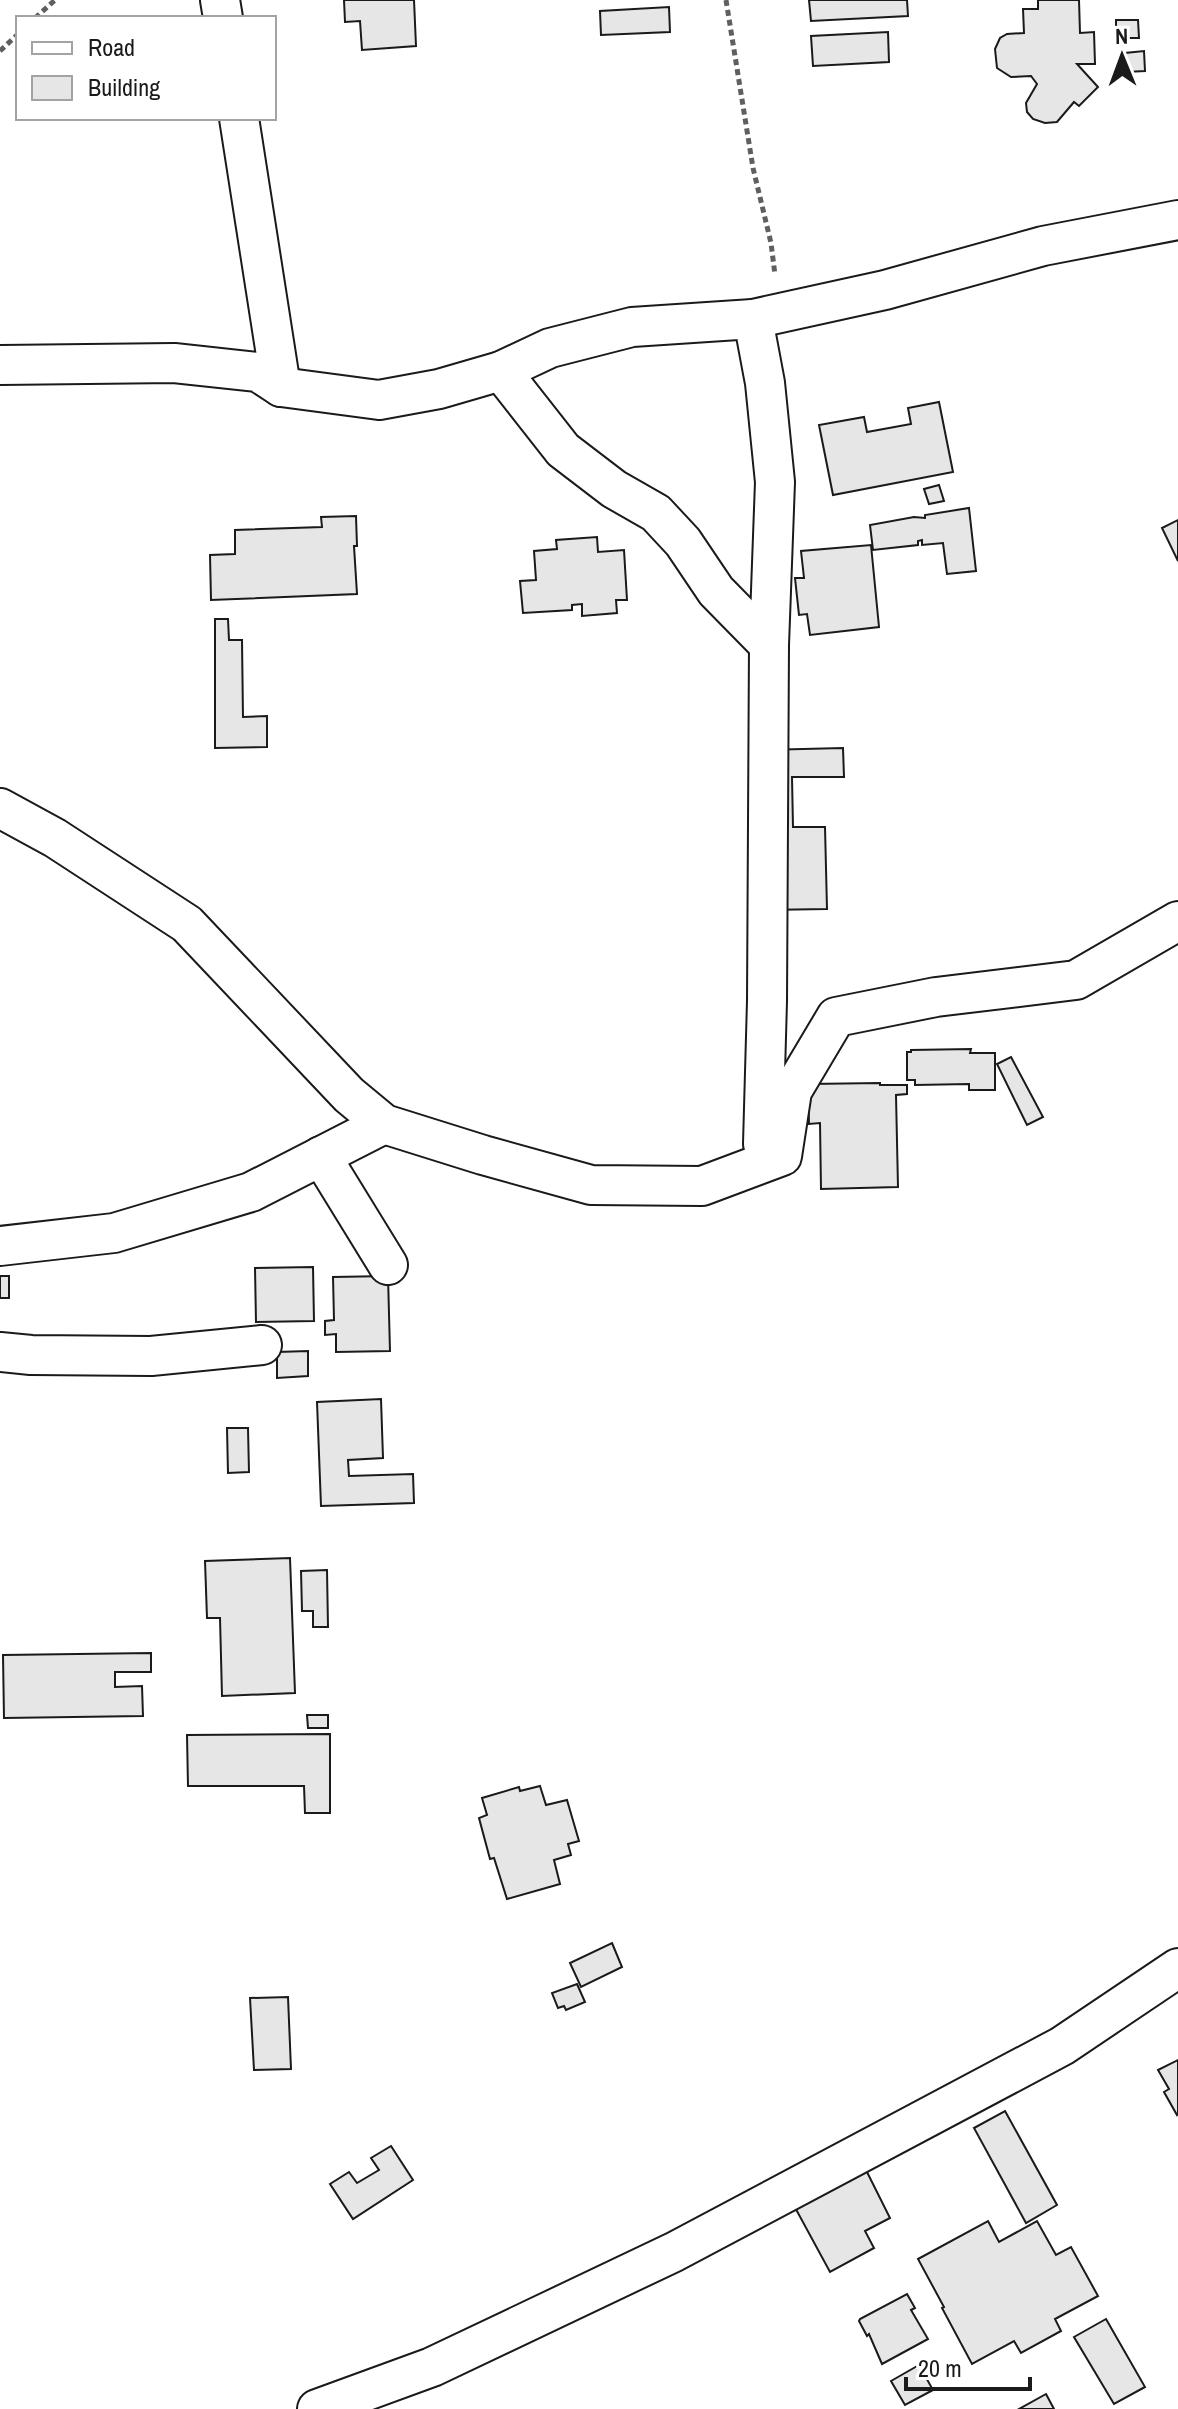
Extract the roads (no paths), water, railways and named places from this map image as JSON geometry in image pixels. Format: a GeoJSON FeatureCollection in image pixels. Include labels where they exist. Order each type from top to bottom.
{"type":"FeatureCollection","features":[{"type":"Feature","properties":{"kind":"street"},"geometry":{"type":"LineString","coordinates":[[239,120],[281,387]]}},
{"type":"Feature","properties":{"kind":"street"},"geometry":{"type":"LineString","coordinates":[[0,365],[174,363],[258,372],[281,387],[379,400],[439,389],[501,371],[550,348],[632,327],[767,316],[885,290],[1043,246],[1178,220]]}},
{"type":"Feature","properties":{"kind":"street"},"geometry":{"type":"LineString","coordinates":[[762,1163],[767,1001],[769,645],[775,482],[765,383],[767,316]]}},
{"type":"Feature","properties":{"kind":"street"},"geometry":{"type":"LineString","coordinates":[[501,371],[563,450],[614,489],[656,513],[683,542],[716,591],[769,645]]}},
{"type":"Feature","properties":{"kind":"street"},"geometry":{"type":"LineString","coordinates":[[0,808],[55,838],[187,924],[349,1095],[384,1124],[591,1185],[702,1186],[782,1156],[792,1091],[836,1017],[936,997],[1076,980],[1178,921]]}},
{"type":"Feature","properties":{"kind":"street"},"geometry":{"type":"LineString","coordinates":[[0,1246],[114,1233],[251,1192],[384,1124]]}},
{"type":"Feature","properties":{"kind":"street"},"geometry":{"type":"LineString","coordinates":[[321,1156],[388,1265]]}},
{"type":"Feature","properties":{"kind":"street"},"geometry":{"type":"LineString","coordinates":[[0,1352],[151,1356],[262,1345]]}},
{"type":"Feature","properties":{"kind":"street"},"geometry":{"type":"LineString","coordinates":[[317,2409],[432,2367],[674,2252],[1062,2046],[1178,1968]]}}]}
